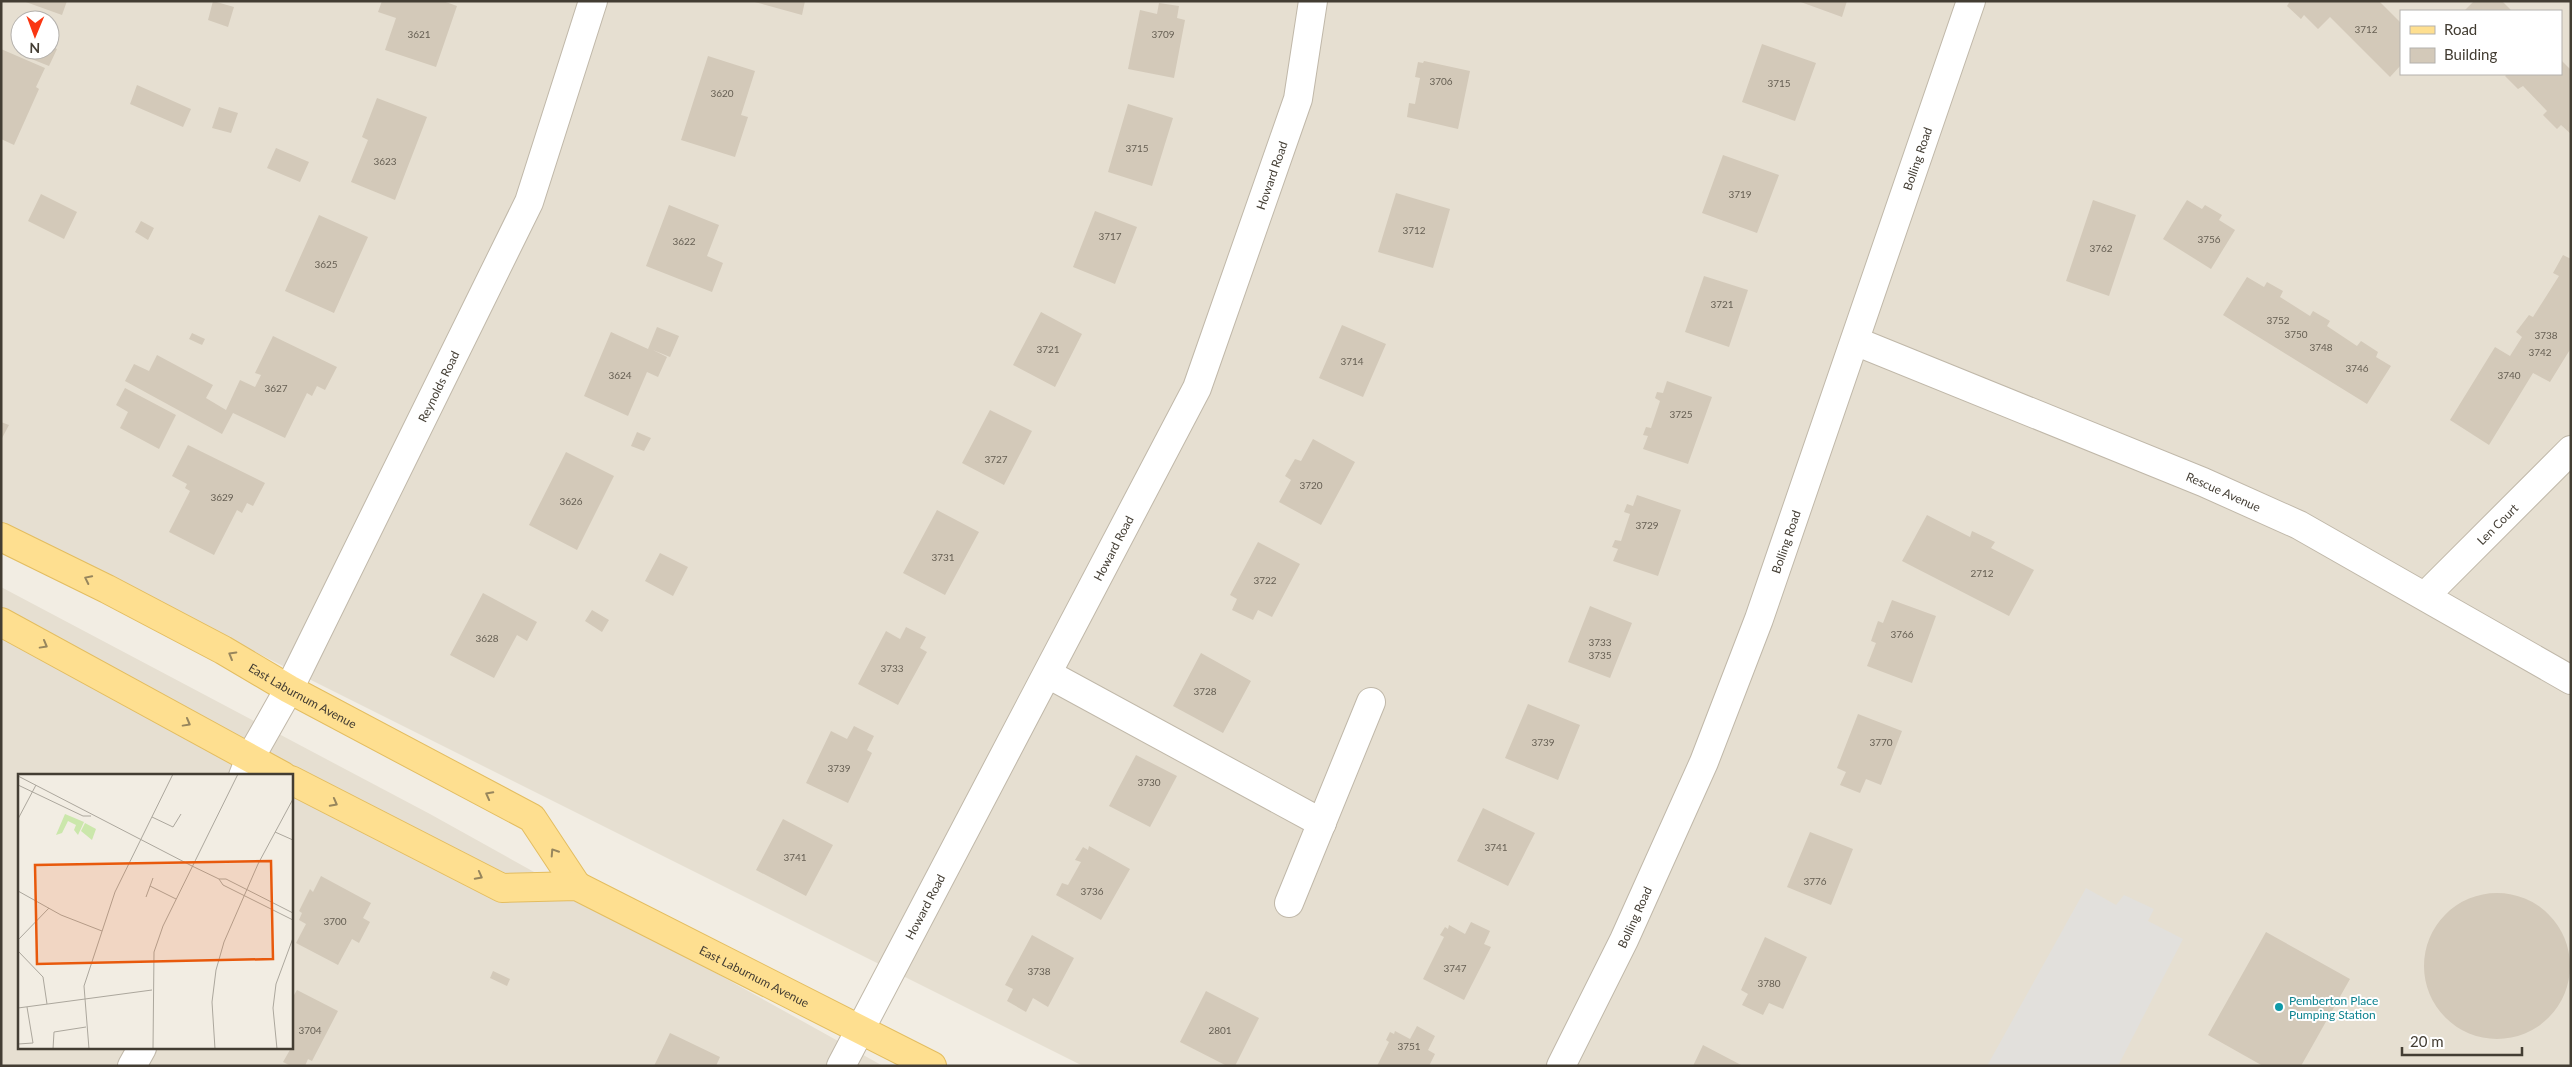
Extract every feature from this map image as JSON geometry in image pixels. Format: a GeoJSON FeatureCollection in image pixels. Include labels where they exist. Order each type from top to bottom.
{"type":"FeatureCollection","features":[{"type":"Feature","properties":{"kind":"main road","name":"East Laburnum Avenue"},"geometry":{"type":"LineString","coordinates":[[1,537],[107,588],[222,650],[289,689],[532,818],[577,886]]}},
{"type":"Feature","properties":{"kind":"main road"},"geometry":{"type":"LineString","coordinates":[[1,622],[247,767],[275,774]]}},
{"type":"Feature","properties":{"kind":"main road","name":"East Laburnum Avenue"},"geometry":{"type":"LineString","coordinates":[[292,781],[502,888],[577,886],[861,1028],[932,1066]]}},
{"type":"Feature","properties":{"kind":"street","name":"Reynolds Road"},"geometry":{"type":"LineString","coordinates":[[247,767],[289,689],[529,202],[592,1]]}},
{"type":"Feature","properties":{"kind":"street","name":"Howard Road"},"geometry":{"type":"LineString","coordinates":[[841,1066],[1197,388],[1298,99],[1313,1]]}},
{"type":"Feature","properties":{"kind":"street","name":"Bolling Road"},"geometry":{"type":"LineString","coordinates":[[1561,1066],[1624,940],[1704,762],[1759,619],[1971,1]]}},
{"type":"Feature","properties":{"kind":"street","name":"Rescue Avenue"},"geometry":{"type":"LineString","coordinates":[[1855,342],[2203,482],[2299,524],[2571,680]]}},
{"type":"Feature","properties":{"kind":"street","name":"Len Court"},"geometry":{"type":"LineString","coordinates":[[2425,596],[2571,450]]}},
{"type":"Feature","properties":{"kind":"street"},"geometry":{"type":"LineString","coordinates":[[1048,674],[1322,823]]}},
{"type":"Feature","properties":{"kind":"street"},"geometry":{"type":"LineString","coordinates":[[1289,903],[1371,702]]}},
{"type":"Feature","properties":{"kind":"street"},"geometry":{"type":"LineString","coordinates":[[132,1066],[141,1050]]}},
{"type":"Feature","properties":{"kind":"shaded area"},"geometry":{"type":"Polygon","coordinates":[[[1,1],[2571,1],[2571,1066],[1083,1066],[1,525],[1,1]]]}},
{"type":"Feature","properties":{"kind":"shaded area"},"geometry":{"type":"Polygon","coordinates":[[[1,587],[430,814],[883,1066],[1,1066],[1,587]]]}},
{"type":"Feature","properties":{"kind":"shaded area"},"geometry":{"type":"Polygon","coordinates":[[[2086,888],[2116,905],[2124,895],[2154,909],[2148,921],[2183,939],[2118,1066],[1987,1066],[2086,888]]]}},
{"type":"Feature","properties":{"kind":"building"},"geometry":{"type":"Polygon","coordinates":[[[23,1],[67,1],[62,15],[60,14],[60,10],[48,10],[23,1]]]}},
{"type":"Feature","properties":{"kind":"building"},"geometry":{"type":"Polygon","coordinates":[[[213,1],[234,7],[228,27],[208,20],[213,1]]]}},
{"type":"Feature","properties":{"kind":"building"},"geometry":{"type":"Polygon","coordinates":[[[382,1],[443,1],[457,6],[436,67],[385,50],[396,18],[378,12],[382,1]]]}},
{"type":"Feature","properties":{"kind":"building"},"geometry":{"type":"Polygon","coordinates":[[[751,1],[805,1],[802,15],[751,1]]]}},
{"type":"Feature","properties":{"kind":"building"},"geometry":{"type":"Polygon","coordinates":[[[1798,1],[1847,1],[1842,17],[1798,1]]]}},
{"type":"Feature","properties":{"kind":"building"},"geometry":{"type":"Polygon","coordinates":[[[2290,1],[2379,1],[2400,22],[2400,66],[2390,77],[2330,17],[2318,29],[2304,15],[2301,19],[2287,6],[2290,1]]]}},
{"type":"Feature","properties":{"kind":"building"},"geometry":{"type":"Polygon","coordinates":[[[2474,1],[2502,1],[2511,10],[2465,10],[2474,1]]]}},
{"type":"Feature","properties":{"kind":"building"},"geometry":{"type":"Polygon","coordinates":[[[1159,3],[1179,6],[1177,18],[1185,20],[1174,78],[1128,69],[1140,10],[1157,14],[1159,3]]]}},
{"type":"Feature","properties":{"kind":"building"},"geometry":{"type":"Polygon","coordinates":[[[1762,44],[1816,63],[1795,121],[1742,102],[1762,44]]]}},
{"type":"Feature","properties":{"kind":"building"},"geometry":{"type":"Polygon","coordinates":[[[1,49],[10,53],[10,60],[26,60],[45,68],[36,87],[39,89],[14,145],[1,139],[1,49]]]}},
{"type":"Feature","properties":{"kind":"building"},"geometry":{"type":"Polygon","coordinates":[[[708,56],[755,71],[741,115],[748,117],[735,157],[681,140],[708,56]]]}},
{"type":"Feature","properties":{"kind":"building"},"geometry":{"type":"Polygon","coordinates":[[[34,60],[52,60],[49,66],[34,60]]]}},
{"type":"Feature","properties":{"kind":"building"},"geometry":{"type":"Polygon","coordinates":[[[1424,61],[1470,71],[1458,129],[1407,117],[1409,103],[1415,104],[1420,78],[1415,77],[1418,62],[1423,63],[1424,61]]]}},
{"type":"Feature","properties":{"kind":"building"},"geometry":{"type":"Polygon","coordinates":[[[2562,61],[2571,70],[2571,134],[2561,125],[2557,129],[2543,115],[2547,111],[2523,86],[2518,89],[2505,76],[2562,75],[2562,61]]]}},
{"type":"Feature","properties":{"kind":"building"},"geometry":{"type":"Polygon","coordinates":[[[137,85],[191,109],[183,127],[130,104],[137,85]]]}},
{"type":"Feature","properties":{"kind":"building"},"geometry":{"type":"Polygon","coordinates":[[[377,98],[427,117],[395,200],[351,182],[368,140],[362,137],[377,98]]]}},
{"type":"Feature","properties":{"kind":"building"},"geometry":{"type":"Polygon","coordinates":[[[1128,104],[1173,118],[1152,186],[1108,172],[1128,104]]]}},
{"type":"Feature","properties":{"kind":"building"},"geometry":{"type":"Polygon","coordinates":[[[219,107],[238,113],[231,133],[212,128],[219,107]]]}},
{"type":"Feature","properties":{"kind":"building"},"geometry":{"type":"Polygon","coordinates":[[[276,148],[309,162],[300,182],[267,168],[276,148]]]}},
{"type":"Feature","properties":{"kind":"building"},"geometry":{"type":"Polygon","coordinates":[[[1723,155],[1779,175],[1757,233],[1702,213],[1723,155]]]}},
{"type":"Feature","properties":{"kind":"building"},"geometry":{"type":"Polygon","coordinates":[[[1396,193],[1450,209],[1433,268],[1378,252],[1396,193]]]}},
{"type":"Feature","properties":{"kind":"building"},"geometry":{"type":"Polygon","coordinates":[[[41,194],[77,212],[64,239],[28,221],[41,194]]]}},
{"type":"Feature","properties":{"kind":"building"},"geometry":{"type":"Polygon","coordinates":[[[2093,200],[2136,215],[2109,296],[2066,281],[2093,200]]]}},
{"type":"Feature","properties":{"kind":"building"},"geometry":{"type":"Polygon","coordinates":[[[2187,200],[2202,209],[2205,205],[2222,215],[2219,220],[2235,230],[2211,269],[2163,239],[2187,200]]]}},
{"type":"Feature","properties":{"kind":"building"},"geometry":{"type":"Polygon","coordinates":[[[669,205],[719,225],[707,256],[723,263],[712,292],[646,266],[669,205]]]}},
{"type":"Feature","properties":{"kind":"building"},"geometry":{"type":"Polygon","coordinates":[[[1095,211],[1137,227],[1115,284],[1073,267],[1095,211]]]}},
{"type":"Feature","properties":{"kind":"building"},"geometry":{"type":"Polygon","coordinates":[[[319,215],[368,237],[334,313],[285,291],[319,215]]]}},
{"type":"Feature","properties":{"kind":"building"},"geometry":{"type":"Polygon","coordinates":[[[141,221],[154,228],[148,240],[135,232],[141,221]]]}},
{"type":"Feature","properties":{"kind":"building"},"geometry":{"type":"Polygon","coordinates":[[[2563,255],[2571,259],[2571,348],[2550,382],[2533,373],[2489,445],[2450,420],[2495,347],[2510,356],[2522,337],[2516,332],[2529,315],[2533,317],[2559,276],[2553,273],[2563,255]]]}},
{"type":"Feature","properties":{"kind":"building"},"geometry":{"type":"Polygon","coordinates":[[[1704,276],[1748,290],[1729,347],[1685,332],[1704,276]]]}},
{"type":"Feature","properties":{"kind":"building"},"geometry":{"type":"Polygon","coordinates":[[[2247,277],[2264,287],[2267,282],[2283,291],[2280,297],[2310,316],[2313,311],[2330,321],[2327,326],[2357,346],[2361,341],[2378,352],[2376,357],[2391,366],[2367,404],[2223,315],[2247,277]]]}},
{"type":"Feature","properties":{"kind":"building"},"geometry":{"type":"Polygon","coordinates":[[[1041,312],[1082,334],[1055,387],[1013,365],[1041,312]]]}},
{"type":"Feature","properties":{"kind":"building"},"geometry":{"type":"Polygon","coordinates":[[[1342,325],[1386,344],[1363,397],[1319,378],[1342,325]]]}},
{"type":"Feature","properties":{"kind":"building"},"geometry":{"type":"Polygon","coordinates":[[[657,327],[679,336],[670,357],[653,350],[667,357],[658,377],[647,372],[628,416],[584,396],[611,332],[648,349],[657,327]]]}},
{"type":"Feature","properties":{"kind":"building"},"geometry":{"type":"Polygon","coordinates":[[[192,333],[205,339],[202,345],[189,339],[192,333]]]}},
{"type":"Feature","properties":{"kind":"building"},"geometry":{"type":"Polygon","coordinates":[[[273,336],[337,367],[325,390],[317,386],[312,396],[307,393],[285,438],[233,413],[222,434],[125,381],[134,364],[149,371],[157,355],[213,385],[206,398],[226,410],[240,380],[255,387],[261,375],[255,373],[273,336]]]}},
{"type":"Feature","properties":{"kind":"building"},"geometry":{"type":"Polygon","coordinates":[[[1667,381],[1712,397],[1688,464],[1643,449],[1648,436],[1643,435],[1646,427],[1651,428],[1660,401],[1655,398],[1657,392],[1663,393],[1667,381]]]}},
{"type":"Feature","properties":{"kind":"building"},"geometry":{"type":"Polygon","coordinates":[[[125,388],[176,415],[159,449],[120,428],[128,412],[116,405],[125,388]]]}},
{"type":"Feature","properties":{"kind":"building"},"geometry":{"type":"Polygon","coordinates":[[[990,410],[1032,431],[1004,485],[962,463],[990,410]]]}},
{"type":"Feature","properties":{"kind":"building"},"geometry":{"type":"Polygon","coordinates":[[[1,422],[9,425],[1,440],[1,422]]]}},
{"type":"Feature","properties":{"kind":"building"},"geometry":{"type":"Polygon","coordinates":[[[637,432],[651,438],[644,451],[631,446],[637,432]]]}},
{"type":"Feature","properties":{"kind":"building"},"geometry":{"type":"Polygon","coordinates":[[[1313,439],[1355,462],[1321,525],[1279,502],[1291,480],[1285,476],[1295,459],[1301,461],[1313,439]]]}},
{"type":"Feature","properties":{"kind":"building"},"geometry":{"type":"Polygon","coordinates":[[[188,445],[265,483],[253,506],[247,503],[242,513],[237,510],[214,555],[169,532],[190,491],[185,488],[187,484],[172,476],[188,445]]]}},
{"type":"Feature","properties":{"kind":"building"},"geometry":{"type":"Polygon","coordinates":[[[566,452],[614,476],[577,550],[529,525],[566,452]]]}},
{"type":"Feature","properties":{"kind":"building"},"geometry":{"type":"Polygon","coordinates":[[[1637,495],[1681,510],[1658,576],[1613,561],[1618,549],[1612,547],[1615,540],[1621,541],[1630,514],[1624,512],[1627,504],[1633,506],[1637,495]]]}},
{"type":"Feature","properties":{"kind":"building"},"geometry":{"type":"Polygon","coordinates":[[[937,510],[979,532],[945,595],[903,573],[937,510]]]}},
{"type":"Feature","properties":{"kind":"building"},"geometry":{"type":"Polygon","coordinates":[[[1927,515],[1970,537],[1972,531],[1995,542],[1991,548],[2034,570],[2009,616],[1902,561],[1927,515]]]}},
{"type":"Feature","properties":{"kind":"building"},"geometry":{"type":"Polygon","coordinates":[[[1258,542],[1300,564],[1272,617],[1258,610],[1253,620],[1232,610],[1237,599],[1230,595],[1258,542]]]}},
{"type":"Feature","properties":{"kind":"building"},"geometry":{"type":"Polygon","coordinates":[[[660,553],[688,567],[673,596],[645,581],[660,553]]]}},
{"type":"Feature","properties":{"kind":"building"},"geometry":{"type":"Polygon","coordinates":[[[483,593],[537,622],[527,641],[517,635],[494,678],[450,655],[483,593]]]}},
{"type":"Feature","properties":{"kind":"building"},"geometry":{"type":"Polygon","coordinates":[[[1892,600],[1936,616],[1912,683],[1867,666],[1876,643],[1871,641],[1878,621],[1883,623],[1892,600]]]}},
{"type":"Feature","properties":{"kind":"building"},"geometry":{"type":"Polygon","coordinates":[[[1590,606],[1632,623],[1610,678],[1568,662],[1590,606]]]}},
{"type":"Feature","properties":{"kind":"building"},"geometry":{"type":"Polygon","coordinates":[[[592,610],[609,620],[602,632],[585,621],[592,610]]]}},
{"type":"Feature","properties":{"kind":"building"},"geometry":{"type":"Polygon","coordinates":[[[906,627],[926,637],[920,648],[927,652],[898,705],[858,684],[886,631],[900,639],[906,627]]]}},
{"type":"Feature","properties":{"kind":"building"},"geometry":{"type":"Polygon","coordinates":[[[1201,653],[1251,681],[1223,733],[1173,706],[1201,653]]]}},
{"type":"Feature","properties":{"kind":"building"},"geometry":{"type":"Polygon","coordinates":[[[1528,704],[1580,725],[1558,780],[1505,758],[1528,704]]]}},
{"type":"Feature","properties":{"kind":"building"},"geometry":{"type":"Polygon","coordinates":[[[1858,714],[1902,731],[1881,785],[1866,779],[1860,793],[1840,785],[1846,772],[1837,768],[1858,714]]]}},
{"type":"Feature","properties":{"kind":"building"},"geometry":{"type":"Polygon","coordinates":[[[854,726],[874,736],[867,750],[872,753],[848,803],[806,783],[831,731],[847,739],[854,726]]]}},
{"type":"Feature","properties":{"kind":"building"},"geometry":{"type":"Polygon","coordinates":[[[1136,755],[1177,776],[1150,827],[1109,806],[1136,755]]]}},
{"type":"Feature","properties":{"kind":"building"},"geometry":{"type":"Polygon","coordinates":[[[1483,808],[1535,833],[1508,886],[1457,861],[1483,808]]]}},
{"type":"Feature","properties":{"kind":"building"},"geometry":{"type":"Polygon","coordinates":[[[783,819],[833,845],[806,896],[756,870],[783,819]]]}},
{"type":"Feature","properties":{"kind":"building"},"geometry":{"type":"Polygon","coordinates":[[[1810,832],[1853,849],[1831,905],[1787,887],[1810,832]]]}},
{"type":"Feature","properties":{"kind":"building"},"geometry":{"type":"Polygon","coordinates":[[[1089,846],[1130,869],[1101,920],[1056,895],[1062,883],[1068,885],[1081,862],[1075,860],[1083,847],[1088,850],[1089,846]]]}},
{"type":"Feature","properties":{"kind":"building"},"geometry":{"type":"Polygon","coordinates":[[[321,876],[371,903],[363,918],[370,922],[359,943],[352,939],[338,965],[296,943],[306,924],[299,920],[302,913],[299,911],[310,889],[313,892],[321,876]]]}},
{"type":"Feature","properties":{"kind":"building"},"geometry":{"type":"Polygon","coordinates":[[[2497,893],[2525,899],[2548,915],[2564,938],[2570,966],[2564,994],[2548,1017],[2525,1033],[2497,1039],[2469,1033],[2446,1017],[2430,994],[2424,966],[2430,938],[2446,915],[2469,899],[2497,893]]]}},
{"type":"Feature","properties":{"kind":"building"},"geometry":{"type":"Polygon","coordinates":[[[1471,922],[1490,931],[1484,944],[1491,947],[1464,1000],[1423,979],[1444,937],[1440,935],[1445,927],[1448,929],[1449,925],[1465,934],[1471,922]]]}},
{"type":"Feature","properties":{"kind":"building","name":"Pemberton Place Pumping Station"},"geometry":{"type":"Polygon","coordinates":[[[2266,932],[2350,979],[2301,1066],[2263,1066],[2208,1035],[2266,932]]]}},
{"type":"Feature","properties":{"kind":"building"},"geometry":{"type":"Polygon","coordinates":[[[1032,935],[1074,958],[1048,1007],[1033,998],[1026,1012],[1007,1001],[1013,989],[1005,985],[1032,935]]]}},
{"type":"Feature","properties":{"kind":"building"},"geometry":{"type":"Polygon","coordinates":[[[1765,937],[1807,957],[1783,1009],[1769,1003],[1763,1015],[1742,1005],[1748,994],[1741,990],[1765,937]]]}},
{"type":"Feature","properties":{"kind":"building"},"geometry":{"type":"Polygon","coordinates":[[[493,971],[510,979],[507,986],[490,978],[493,971]]]}},
{"type":"Feature","properties":{"kind":"building"},"geometry":{"type":"Polygon","coordinates":[[[297,990],[338,1011],[312,1061],[308,1059],[305,1066],[291,1066],[283,1062],[290,1050],[292,1050],[292,998],[297,990]]]}},
{"type":"Feature","properties":{"kind":"building"},"geometry":{"type":"Polygon","coordinates":[[[1206,991],[1259,1018],[1235,1066],[1227,1066],[1180,1042],[1206,991]]]}},
{"type":"Feature","properties":{"kind":"building"},"geometry":{"type":"Polygon","coordinates":[[[1417,1026],[1435,1036],[1428,1050],[1435,1054],[1429,1066],[1377,1066],[1389,1042],[1386,1040],[1390,1032],[1394,1034],[1395,1031],[1410,1039],[1417,1026]]]}},
{"type":"Feature","properties":{"kind":"building"},"geometry":{"type":"Polygon","coordinates":[[[670,1033],[720,1057],[716,1066],[654,1066],[670,1033]]]}},
{"type":"Feature","properties":{"kind":"building"},"geometry":{"type":"Polygon","coordinates":[[[1703,1045],[1743,1066],[1693,1066],[1703,1045]]]}},
{"type":"Feature","properties":{"kind":"place","name":"Pemberton Place Pumping Station"},"geometry":{"type":"Point","coordinates":[2279,1007]}}]}
